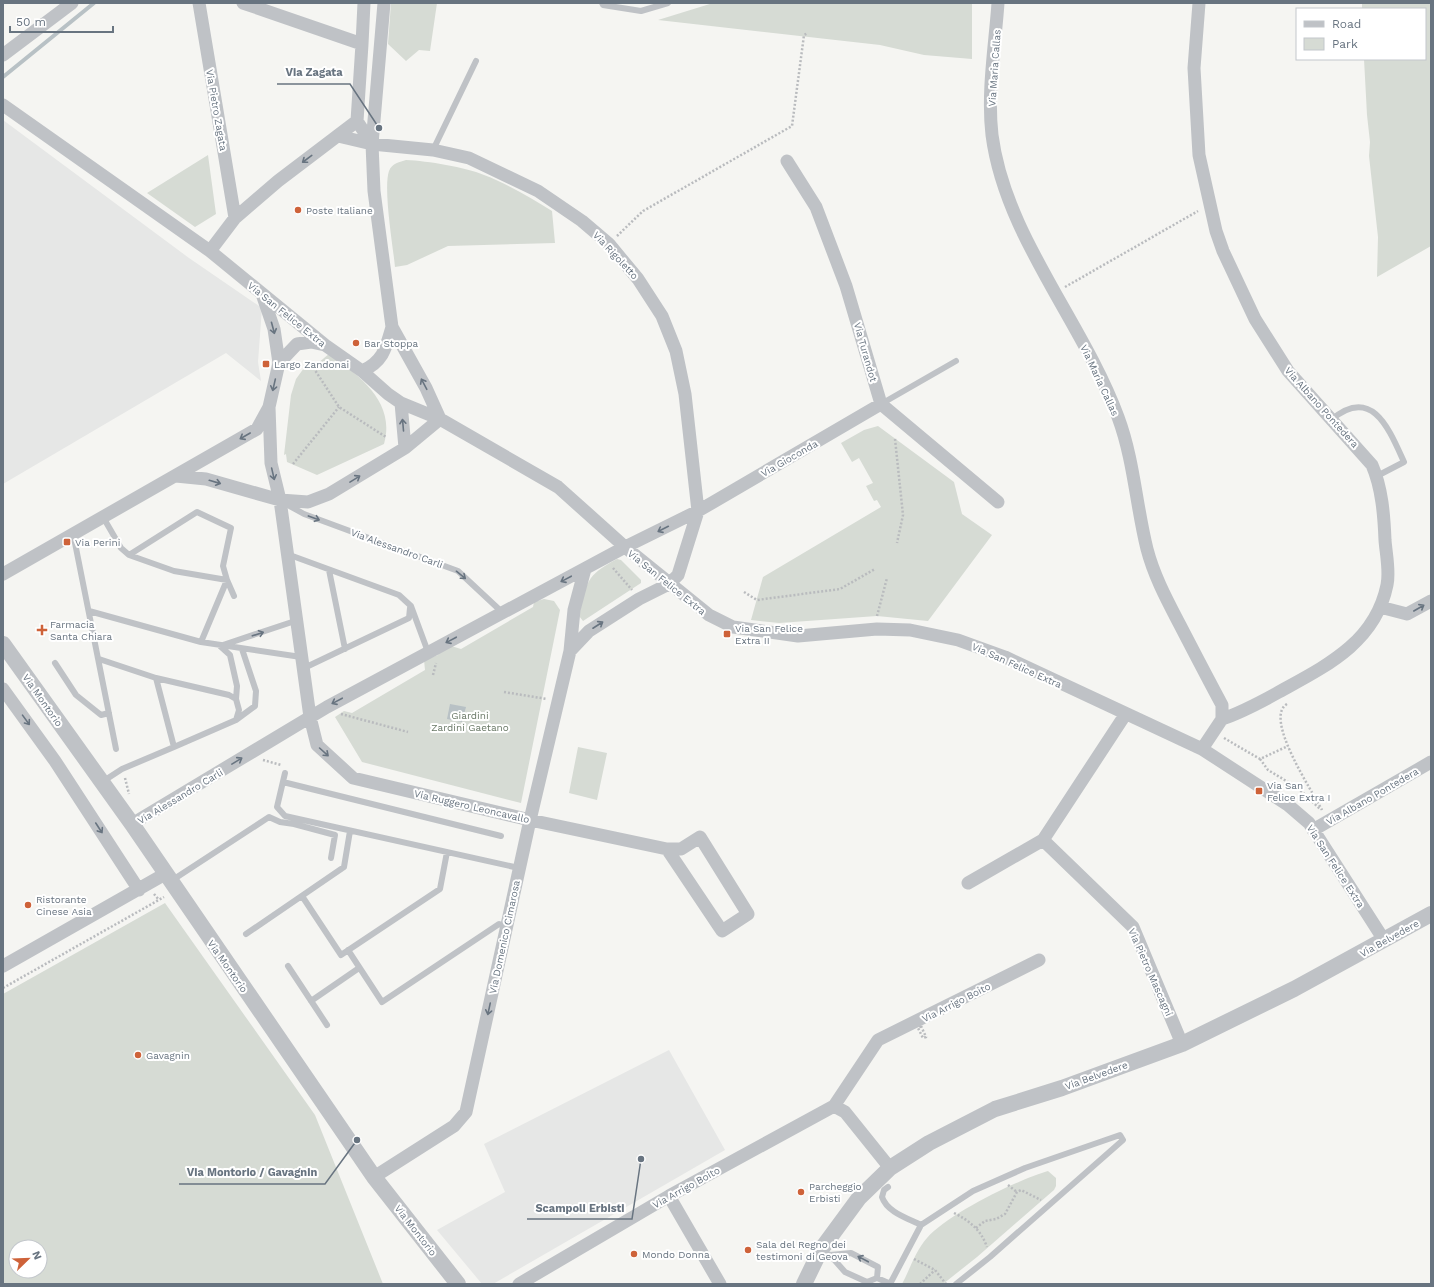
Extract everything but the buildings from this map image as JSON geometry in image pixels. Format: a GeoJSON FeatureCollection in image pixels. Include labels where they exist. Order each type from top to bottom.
{"type":"FeatureCollection","features":[{"type":"Feature","properties":{"kind":"street"},"geometry":{"type":"LineString","coordinates":[[3,55],[72,3]]}},
{"type":"Feature","properties":{"kind":"street","name":"Via Pietro Zagata"},"geometry":{"type":"LineString","coordinates":[[199,3],[235,218]]}},
{"type":"Feature","properties":{"kind":"street"},"geometry":{"type":"LineString","coordinates":[[244,3],[362,44]]}},
{"type":"Feature","properties":{"kind":"street"},"geometry":{"type":"LineString","coordinates":[[364,3],[357,121],[372,144]]}},
{"type":"Feature","properties":{"kind":"street"},"geometry":{"type":"LineString","coordinates":[[176,476],[206,479],[280,500],[308,502],[330,494],[405,448],[440,419],[426,388],[392,327],[374,191],[372,144],[384,3]]}},
{"type":"Feature","properties":{"kind":"street","name":"Via Maria Callas"},"geometry":{"type":"LineString","coordinates":[[998,3],[991,100],[992,134],[997,162],[1012,208],[1098,372],[1118,416],[1130,456],[1147,549],[1159,585],[1222,705],[1222,719]]}},
{"type":"Feature","properties":{"kind":"street","name":"Via Albano Pontedera"},"geometry":{"type":"LineString","coordinates":[[1199,3],[1194,68],[1199,155],[1216,230],[1223,251],[1255,319],[1288,371],[1364,455],[1376,476],[1385,526],[1388,584],[1380,607],[1362,636],[1346,653],[1325,667],[1243,712],[1222,719]]}},
{"type":"Feature","properties":{"kind":"street","name":"Via San Felice Extra"},"geometry":{"type":"LineString","coordinates":[[3,105],[210,251],[325,345],[362,371],[388,394],[401,403],[440,419],[558,487],[625,548],[706,613],[733,627],[798,636],[877,629],[910,630],[958,640],[1005,658],[1202,749],[1288,806],[1309,823],[1384,940]]}},
{"type":"Feature","properties":{"kind":"street"},"geometry":{"type":"LineString","coordinates":[[210,251],[235,218],[278,181],[357,121]]}},
{"type":"Feature","properties":{"kind":"street"},"geometry":{"type":"LineString","coordinates":[[338,136],[372,144]]}},
{"type":"Feature","properties":{"kind":"street","name":"Via Rigoletto"},"geometry":{"type":"LineString","coordinates":[[372,144],[433,150],[469,158],[538,191],[582,220],[609,244],[638,279],[662,316],[676,352],[685,394],[698,511]]}},
{"type":"Feature","properties":{"kind":"street","name":"Via Turandot"},"geometry":{"type":"LineString","coordinates":[[787,161],[816,207],[846,286],[881,404]]}},
{"type":"Feature","properties":{"kind":"street"},"geometry":{"type":"LineString","coordinates":[[3,574],[257,429],[269,407],[280,363],[274,328],[262,294]]}},
{"type":"Feature","properties":{"kind":"street"},"geometry":{"type":"LineString","coordinates":[[362,371],[374,366],[386,348],[392,327]]}},
{"type":"Feature","properties":{"kind":"street"},"geometry":{"type":"LineString","coordinates":[[280,363],[297,344],[311,342],[325,345]]}},
{"type":"Feature","properties":{"kind":"street"},"geometry":{"type":"LineString","coordinates":[[401,403],[405,448]]}},
{"type":"Feature","properties":{"kind":"street"},"geometry":{"type":"LineString","coordinates":[[881,404],[998,502]]}},
{"type":"Feature","properties":{"kind":"street","name":"Via Gioconda"},"geometry":{"type":"LineString","coordinates":[[625,548],[698,511],[881,404]]}},
{"type":"Feature","properties":{"kind":"street"},"geometry":{"type":"LineString","coordinates":[[269,407],[271,463],[280,500],[295,622],[310,717]]}},
{"type":"Feature","properties":{"kind":"street"},"geometry":{"type":"LineString","coordinates":[[570,651],[589,631],[639,599],[669,584],[678,576],[698,511]]}},
{"type":"Feature","properties":{"kind":"street","name":"Via Alessandro Carli"},"geometry":{"type":"LineString","coordinates":[[132,824],[326,707],[625,548]]}},
{"type":"Feature","properties":{"kind":"street","name":"Via Domenico Cimarosa"},"geometry":{"type":"LineString","coordinates":[[374,1177],[454,1126],[466,1112],[519,868],[570,651],[574,610],[585,569]]}},
{"type":"Feature","properties":{"kind":"street"},"geometry":{"type":"LineString","coordinates":[[1380,607],[1406,614],[1431,601]]}},
{"type":"Feature","properties":{"kind":"street","name":"Via Montorio"},"geometry":{"type":"LineString","coordinates":[[3,644],[132,824],[170,882],[374,1177],[458,1284]]}},
{"type":"Feature","properties":{"kind":"street"},"geometry":{"type":"LineString","coordinates":[[3,689],[55,761],[139,890]]}},
{"type":"Feature","properties":{"kind":"street"},"geometry":{"type":"LineString","coordinates":[[968,883],[1043,840],[1125,714]]}},
{"type":"Feature","properties":{"kind":"street","name":"Via Ruggero Leoncavallo"},"geometry":{"type":"LineString","coordinates":[[310,717],[317,745],[353,778],[530,820],[667,849],[681,848],[700,837],[748,914],[722,931],[667,849]]}},
{"type":"Feature","properties":{"kind":"street"},"geometry":{"type":"LineString","coordinates":[[1202,749],[1215,732],[1222,719]]}},
{"type":"Feature","properties":{"kind":"street","name":"Via Albano Pontedera"},"geometry":{"type":"LineString","coordinates":[[1313,830],[1431,762]]}},
{"type":"Feature","properties":{"kind":"street","name":"Via Pietro Mascagni"},"geometry":{"type":"LineString","coordinates":[[1043,840],[1133,928],[1182,1044]]}},
{"type":"Feature","properties":{"kind":"street"},"geometry":{"type":"LineString","coordinates":[[3,966],[139,890],[170,882]]}},
{"type":"Feature","properties":{"kind":"street","name":"Via Belvedere"},"geometry":{"type":"LineString","coordinates":[[804,1284],[859,1198],[890,1168],[929,1143],[995,1109],[1062,1088],[1182,1044],[1294,989],[1431,914]]}},
{"type":"Feature","properties":{"kind":"street","name":"Via Arrigo Boito"},"geometry":{"type":"LineString","coordinates":[[519,1284],[669,1196],[834,1106],[878,1040],[1039,960]]}},
{"type":"Feature","properties":{"kind":"street"},"geometry":{"type":"LineString","coordinates":[[834,1106],[845,1112],[890,1168]]}},
{"type":"Feature","properties":{"kind":"street"},"geometry":{"type":"LineString","coordinates":[[669,1196],[720,1284]]}},
{"type":"Feature","properties":{"kind":"lane"},"geometry":{"type":"LineString","coordinates":[[602,3],[603,5],[641,11],[668,3]]}},
{"type":"Feature","properties":{"kind":"lane"},"geometry":{"type":"LineString","coordinates":[[433,150],[476,61]]}},
{"type":"Feature","properties":{"kind":"lane"},"geometry":{"type":"LineString","coordinates":[[881,404],[956,361]]}},
{"type":"Feature","properties":{"kind":"lane"},"geometry":{"type":"LineString","coordinates":[[1331,420],[1343,411],[1352,407],[1360,406],[1370,409],[1381,419],[1391,433],[1404,462],[1376,476]]}},
{"type":"Feature","properties":{"kind":"lane","name":"Via Alessandro Carli"},"geometry":{"type":"LineString","coordinates":[[280,500],[304,514],[458,571],[503,613]]}},
{"type":"Feature","properties":{"kind":"lane"},"geometry":{"type":"LineString","coordinates":[[129,555],[196,512],[231,528],[223,566],[234,596]]}},
{"type":"Feature","properties":{"kind":"lane"},"geometry":{"type":"LineString","coordinates":[[103,517],[121,548],[129,555],[174,571],[227,580]]}},
{"type":"Feature","properties":{"kind":"lane"},"geometry":{"type":"LineString","coordinates":[[73,533],[116,749]]}},
{"type":"Feature","properties":{"kind":"lane"},"geometry":{"type":"LineString","coordinates":[[286,554],[399,594],[410,606],[428,652]]}},
{"type":"Feature","properties":{"kind":"lane"},"geometry":{"type":"LineString","coordinates":[[329,570],[345,649]]}},
{"type":"Feature","properties":{"kind":"lane"},"geometry":{"type":"LineString","coordinates":[[201,642],[227,580]]}},
{"type":"Feature","properties":{"kind":"lane"},"geometry":{"type":"LineString","coordinates":[[89,610],[201,642],[242,649],[302,663],[345,649],[409,618],[410,606]]}},
{"type":"Feature","properties":{"kind":"lane"},"geometry":{"type":"LineString","coordinates":[[220,646],[295,622]]}},
{"type":"Feature","properties":{"kind":"lane"},"geometry":{"type":"LineString","coordinates":[[220,646],[230,656],[237,686],[236,699],[239,710],[236,720]]}},
{"type":"Feature","properties":{"kind":"lane"},"geometry":{"type":"LineString","coordinates":[[102,782],[122,769],[236,720],[255,706],[256,691],[242,649]]}},
{"type":"Feature","properties":{"kind":"lane"},"geometry":{"type":"LineString","coordinates":[[98,659],[156,678],[236,699]]}},
{"type":"Feature","properties":{"kind":"lane"},"geometry":{"type":"LineString","coordinates":[[55,663],[76,695],[101,715],[109,713]]}},
{"type":"Feature","properties":{"kind":"lane"},"geometry":{"type":"LineString","coordinates":[[156,678],[174,747]]}},
{"type":"Feature","properties":{"kind":"lane"},"geometry":{"type":"LineString","coordinates":[[285,773],[278,806],[286,816],[519,868]]}},
{"type":"Feature","properties":{"kind":"lane"},"geometry":{"type":"LineString","coordinates":[[283,782],[501,836]]}},
{"type":"Feature","properties":{"kind":"lane"},"geometry":{"type":"LineString","coordinates":[[170,882],[269,817],[280,822],[294,824],[335,835],[331,858]]}},
{"type":"Feature","properties":{"kind":"lane"},"geometry":{"type":"LineString","coordinates":[[246,934],[344,867],[350,830]]}},
{"type":"Feature","properties":{"kind":"lane"},"geometry":{"type":"LineString","coordinates":[[302,896],[341,955],[440,889],[447,852]]}},
{"type":"Feature","properties":{"kind":"lane"},"geometry":{"type":"LineString","coordinates":[[348,950],[382,1002],[499,924],[506,927]]}},
{"type":"Feature","properties":{"kind":"lane"},"geometry":{"type":"LineString","coordinates":[[288,966],[327,1025]]}},
{"type":"Feature","properties":{"kind":"lane"},"geometry":{"type":"LineString","coordinates":[[310,1001],[359,968]]}},
{"type":"Feature","properties":{"kind":"lane"},"geometry":{"type":"LineString","coordinates":[[825,1253],[851,1274],[867,1282],[880,1279],[890,1284],[921,1225],[945,1209],[973,1191],[999,1179],[1120,1135],[1123,1140],[990,1257],[956,1284]]}},
{"type":"Feature","properties":{"kind":"lane"},"geometry":{"type":"LineString","coordinates":[[888,1187],[884,1190],[882,1197],[884,1203],[889,1208],[921,1225]]}},
{"type":"Feature","properties":{"kind":"lane"},"geometry":{"type":"LineString","coordinates":[[825,1253],[851,1253],[878,1267],[880,1279]]}},
{"type":"Feature","properties":{"kind":"path"},"geometry":{"type":"LineString","coordinates":[[609,244],[643,211],[792,126],[804,35],[808,33]]}},
{"type":"Feature","properties":{"kind":"path"},"geometry":{"type":"LineString","coordinates":[[1055,292],[1202,209]]}},
{"type":"Feature","properties":{"kind":"path"},"geometry":{"type":"LineString","coordinates":[[309,361],[339,408],[386,437]]}},
{"type":"Feature","properties":{"kind":"path"},"geometry":{"type":"LineString","coordinates":[[293,464],[339,408]]}},
{"type":"Feature","properties":{"kind":"path"},"geometry":{"type":"LineString","coordinates":[[895,439],[903,515],[897,543]]}},
{"type":"Feature","properties":{"kind":"path"},"geometry":{"type":"LineString","coordinates":[[604,559],[639,599]]}},
{"type":"Feature","properties":{"kind":"path"},"geometry":{"type":"LineString","coordinates":[[744,592],[756,600],[840,589],[876,569]]}},
{"type":"Feature","properties":{"kind":"path"},"geometry":{"type":"LineString","coordinates":[[877,629],[877,616],[887,578]]}},
{"type":"Feature","properties":{"kind":"path"},"geometry":{"type":"LineString","coordinates":[[1215,732],[1260,759],[1268,770],[1298,788],[1323,812],[1288,746],[1282,731],[1280,714],[1285,706],[1298,698],[1291,686]]}},
{"type":"Feature","properties":{"kind":"path"},"geometry":{"type":"LineString","coordinates":[[504,692],[559,701]]}},
{"type":"Feature","properties":{"kind":"path"},"geometry":{"type":"LineString","coordinates":[[326,707],[339,714],[408,732]]}},
{"type":"Feature","properties":{"kind":"path"},"geometry":{"type":"LineString","coordinates":[[1260,759],[1288,746]]}},
{"type":"Feature","properties":{"kind":"path"},"geometry":{"type":"LineString","coordinates":[[246,755],[287,766],[285,773]]}},
{"type":"Feature","properties":{"kind":"path"},"geometry":{"type":"LineString","coordinates":[[3,988],[170,882]]}},
{"type":"Feature","properties":{"kind":"path"},"geometry":{"type":"LineString","coordinates":[[976,1228],[985,1221],[996,1219],[1005,1214],[1010,1208],[1014,1196],[1021,1190],[1050,1205]]}},
{"type":"Feature","properties":{"kind":"path"},"geometry":{"type":"LineString","coordinates":[[945,1209],[968,1220],[976,1228],[984,1237],[990,1257]]}},
{"type":"Feature","properties":{"kind":"path"},"geometry":{"type":"LineString","coordinates":[[905,1255],[935,1270],[946,1284]]}},
{"type":"Feature","properties":{"kind":"path"},"geometry":{"type":"LineString","coordinates":[[920,1284],[935,1270]]}},
{"type":"Feature","properties":{"kind":"shaded area"},"geometry":{"type":"Polygon","coordinates":[[[3,120],[189,258],[262,308],[258,362],[261,381],[226,353],[3,484],[3,120]]]}},
{"type":"Feature","properties":{"kind":"shaded area"},"geometry":{"type":"Polygon","coordinates":[[[450,704],[466,707],[462,722],[447,719],[450,704]]]}},
{"type":"Feature","properties":{"kind":"shaded area"},"geometry":{"type":"Polygon","coordinates":[[[669,1050],[725,1150],[493,1284],[482,1284],[437,1230],[505,1192],[484,1144],[669,1050]]]}},
{"type":"Feature","properties":{"kind":"green space"},"geometry":{"type":"Polygon","coordinates":[[[391,3],[437,3],[430,51],[419,50],[406,61],[388,44],[391,3]]]}},
{"type":"Feature","properties":{"kind":"green space"},"geometry":{"type":"Polygon","coordinates":[[[713,3],[972,3],[972,59],[924,55],[880,45],[658,20],[713,3]]]}},
{"type":"Feature","properties":{"kind":"green space"},"geometry":{"type":"Polygon","coordinates":[[[1362,3],[1431,3],[1431,246],[1377,277],[1378,237],[1369,156],[1370,142],[1364,60],[1426,60],[1426,8],[1362,8],[1362,3]]]}},
{"type":"Feature","properties":{"kind":"green space"},"geometry":{"type":"Polygon","coordinates":[[[208,155],[216,214],[195,227],[147,193],[208,155]]]}},
{"type":"Feature","properties":{"kind":"green space"},"geometry":{"type":"Polygon","coordinates":[[[406,160],[435,163],[467,169],[493,179],[519,192],[552,211],[555,243],[448,246],[407,265],[395,267],[389,218],[387,179],[392,166],[406,160]]]}},
{"type":"Feature","properties":{"kind":"green space"},"geometry":{"type":"Polygon","coordinates":[[[330,353],[352,371],[372,391],[380,403],[385,415],[386,429],[384,444],[317,475],[287,462],[286,454],[284,455],[291,395],[296,379],[309,361],[317,364],[330,353]]]}},
{"type":"Feature","properties":{"kind":"green space"},"geometry":{"type":"Polygon","coordinates":[[[878,426],[954,482],[962,514],[992,535],[928,621],[877,616],[779,623],[751,620],[763,577],[881,507],[877,500],[874,501],[866,486],[873,483],[859,458],[852,462],[841,443],[864,430],[878,426]]]}},
{"type":"Feature","properties":{"kind":"green space"},"geometry":{"type":"Polygon","coordinates":[[[617,559],[621,560],[641,580],[641,583],[583,621],[579,616],[589,581],[599,570],[617,559]]]}},
{"type":"Feature","properties":{"kind":"green space","name":"Giardini Zardini Gaetano"},"geometry":{"type":"Polygon","coordinates":[[[544,599],[554,601],[560,610],[521,803],[362,762],[335,717],[344,711],[352,713],[425,670],[424,660],[438,655],[439,650],[448,645],[461,649],[533,607],[534,602],[544,599]]]}},
{"type":"Feature","properties":{"kind":"green space"},"geometry":{"type":"Polygon","coordinates":[[[578,747],[607,753],[597,800],[569,793],[578,747]]]}},
{"type":"Feature","properties":{"kind":"green space","name":"Gavagnin"},"geometry":{"type":"Polygon","coordinates":[[[165,903],[315,1115],[383,1284],[3,1284],[3,994],[165,903]]]}},
{"type":"Feature","properties":{"kind":"green space"},"geometry":{"type":"Polygon","coordinates":[[[1048,1171],[1056,1178],[1056,1186],[1054,1190],[977,1257],[943,1284],[902,1284],[923,1243],[937,1229],[950,1219],[984,1199],[1035,1175],[1048,1171]]]}},
{"type":"Feature","properties":{"kind":"waterway"},"geometry":{"type":"LineString","coordinates":[[3,77],[94,3]]}},
{"type":"Feature","properties":{"kind":"place","name":"Via Zagata"},"geometry":{"type":"Point","coordinates":[379,128]}},
{"type":"Feature","properties":{"kind":"place","name":"Poste Italiane"},"geometry":{"type":"Point","coordinates":[298,210]}},
{"type":"Feature","properties":{"kind":"place","name":"Bar Stoppa"},"geometry":{"type":"Point","coordinates":[356,343]}},
{"type":"Feature","properties":{"kind":"place","name":"Largo Zandonai"},"geometry":{"type":"Point","coordinates":[266,364]}},
{"type":"Feature","properties":{"kind":"place","name":"Via Perini"},"geometry":{"type":"Point","coordinates":[67,542]}},
{"type":"Feature","properties":{"kind":"place","name":"Farmacia Santa Chiara"},"geometry":{"type":"Point","coordinates":[42,630]}},
{"type":"Feature","properties":{"kind":"place","name":"Via San Felice Extra II"},"geometry":{"type":"Point","coordinates":[727,634]}},
{"type":"Feature","properties":{"kind":"place","name":"Via San Felice Extra I"},"geometry":{"type":"Point","coordinates":[1259,791]}},
{"type":"Feature","properties":{"kind":"place","name":"Ristorante Cinese Asia"},"geometry":{"type":"Point","coordinates":[28,905]}},
{"type":"Feature","properties":{"kind":"place","name":"Gavagnin"},"geometry":{"type":"Point","coordinates":[138,1055]}},
{"type":"Feature","properties":{"kind":"place","name":"Via Montorio / Gavagnin"},"geometry":{"type":"Point","coordinates":[357,1140]}},
{"type":"Feature","properties":{"kind":"place","name":"Scampoli Erbisti"},"geometry":{"type":"Point","coordinates":[641,1159]}},
{"type":"Feature","properties":{"kind":"place","name":"Parcheggio Erbisti"},"geometry":{"type":"Point","coordinates":[801,1192]}},
{"type":"Feature","properties":{"kind":"place","name":"Sala del Regno dei testimoni di Geova"},"geometry":{"type":"Point","coordinates":[748,1250]}},
{"type":"Feature","properties":{"kind":"place","name":"Mondo Donna"},"geometry":{"type":"Point","coordinates":[634,1254]}}]}
